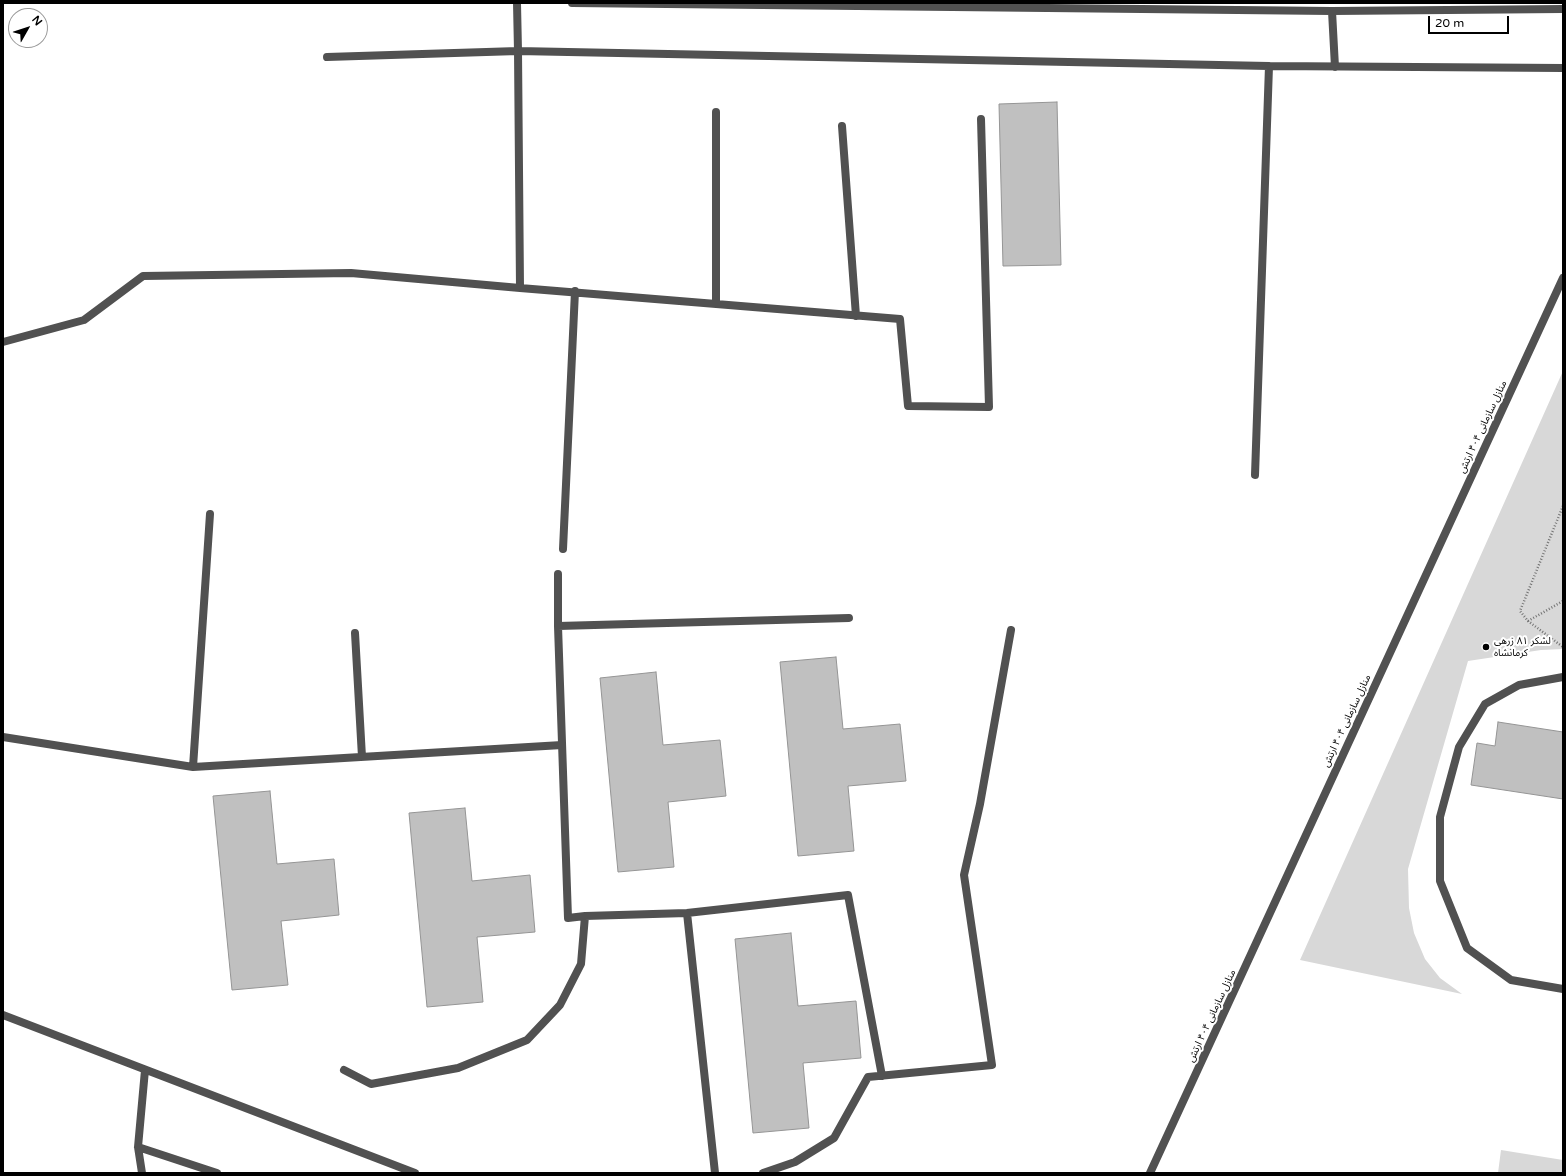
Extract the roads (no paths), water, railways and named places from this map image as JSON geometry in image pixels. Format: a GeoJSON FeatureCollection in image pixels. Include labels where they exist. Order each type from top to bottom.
{"type":"FeatureCollection","features":[{"type":"Feature","properties":{"kind":"street"},"geometry":{"type":"LineString","coordinates":[[517,3],[520,288]]}},
{"type":"Feature","properties":{"kind":"street"},"geometry":{"type":"LineString","coordinates":[[572,3],[1332,11],[1563,9]]}},
{"type":"Feature","properties":{"kind":"street"},"geometry":{"type":"LineString","coordinates":[[1332,11],[1335,66]]}},
{"type":"Feature","properties":{"kind":"street"},"geometry":{"type":"LineString","coordinates":[[327,57],[518,51],[1270,66],[1563,68]]}},
{"type":"Feature","properties":{"kind":"street"},"geometry":{"type":"LineString","coordinates":[[1255,475],[1270,66]]}},
{"type":"Feature","properties":{"kind":"street"},"geometry":{"type":"LineString","coordinates":[[716,112],[716,304]]}},
{"type":"Feature","properties":{"kind":"street"},"geometry":{"type":"LineString","coordinates":[[3,342],[84,320],[143,276],[351,273],[900,319],[908,406],[989,407],[981,119]]}},
{"type":"Feature","properties":{"kind":"street"},"geometry":{"type":"LineString","coordinates":[[842,126],[856,316]]}},
{"type":"Feature","properties":{"kind":"street","name":"منازل سازمانی ۴۰۴ ارتش"},"geometry":{"type":"LineString","coordinates":[[1150,1173],[1563,278]]}},
{"type":"Feature","properties":{"kind":"street"},"geometry":{"type":"LineString","coordinates":[[563,549],[575,291]]}},
{"type":"Feature","properties":{"kind":"street"},"geometry":{"type":"LineString","coordinates":[[193,767],[210,514]]}},
{"type":"Feature","properties":{"kind":"street"},"geometry":{"type":"LineString","coordinates":[[558,574],[558,626],[568,918],[585,916],[687,913],[848,895],[882,1076]]}},
{"type":"Feature","properties":{"kind":"street"},"geometry":{"type":"LineString","coordinates":[[558,626],[849,618]]}},
{"type":"Feature","properties":{"kind":"street"},"geometry":{"type":"LineString","coordinates":[[763,1173],[795,1162],[834,1138],[868,1077],[992,1065],[964,875],[980,804],[1011,630]]}},
{"type":"Feature","properties":{"kind":"street"},"geometry":{"type":"LineString","coordinates":[[355,633],[362,757]]}},
{"type":"Feature","properties":{"kind":"street"},"geometry":{"type":"LineString","coordinates":[[1563,677],[1519,685],[1485,704],[1459,747],[1440,817],[1440,881],[1467,948],[1511,980],[1563,989]]}},
{"type":"Feature","properties":{"kind":"street"},"geometry":{"type":"LineString","coordinates":[[3,737],[193,767],[562,745]]}},
{"type":"Feature","properties":{"kind":"street"},"geometry":{"type":"LineString","coordinates":[[687,913],[715,1173]]}},
{"type":"Feature","properties":{"kind":"street"},"geometry":{"type":"LineString","coordinates":[[344,1070],[371,1084],[458,1068],[527,1040],[560,1005],[581,964],[585,916]]}},
{"type":"Feature","properties":{"kind":"street"},"geometry":{"type":"LineString","coordinates":[[3,1015],[415,1173]]}},
{"type":"Feature","properties":{"kind":"street"},"geometry":{"type":"LineString","coordinates":[[142,1173],[138,1147],[144,1070]]}},
{"type":"Feature","properties":{"kind":"street"},"geometry":{"type":"LineString","coordinates":[[138,1147],[218,1173]]}},
{"type":"Feature","properties":{"kind":"place","name":"لشکر ۸۱ زرهی کرمانشاه"},"geometry":{"type":"Point","coordinates":[1486,647]}}]}
